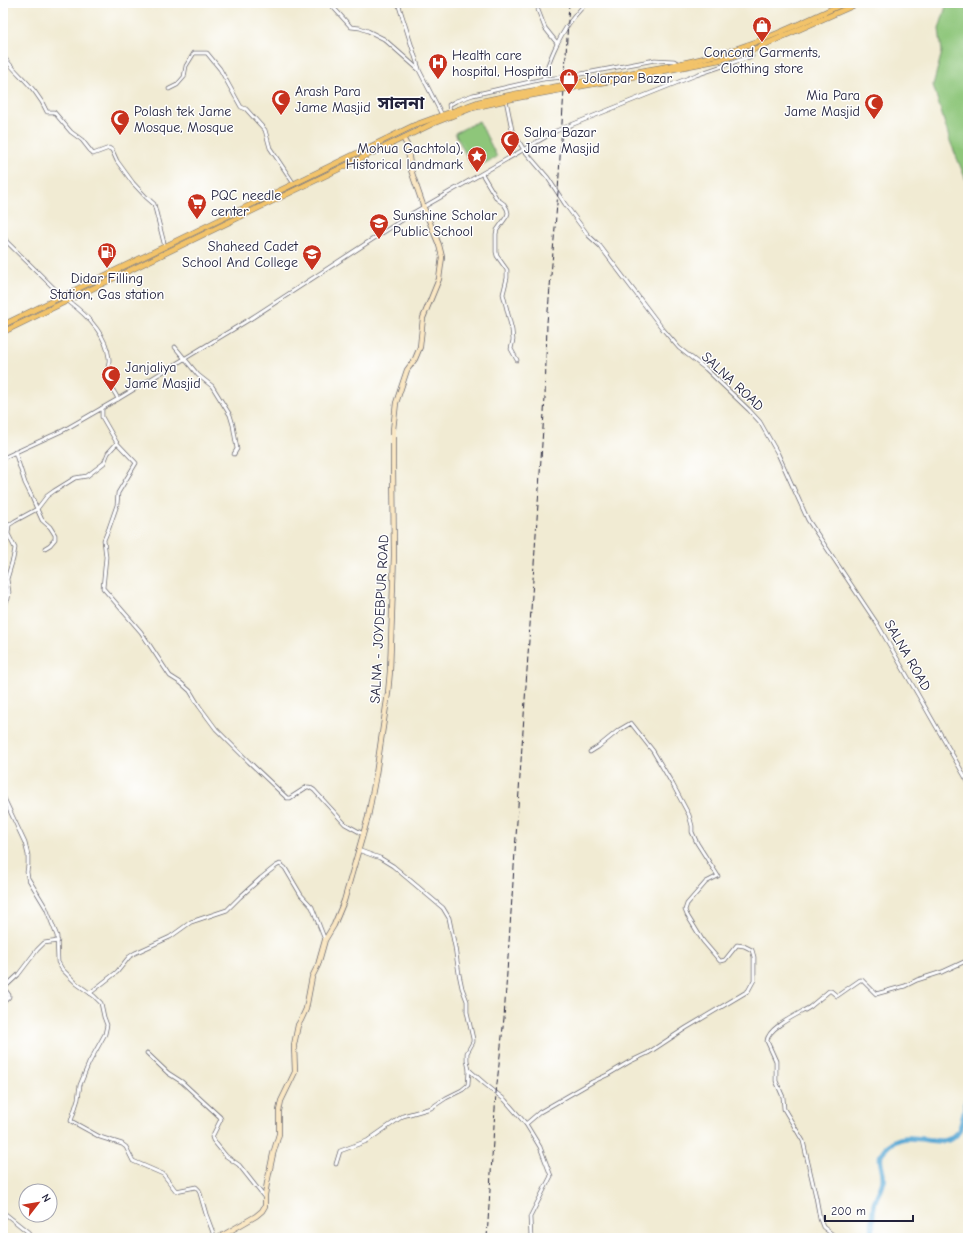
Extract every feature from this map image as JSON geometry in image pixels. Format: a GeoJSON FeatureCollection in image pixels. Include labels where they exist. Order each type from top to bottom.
{"type":"FeatureCollection","features":[{"type":"Feature","properties":{"kind":"highway"},"geometry":{"type":"LineString","coordinates":[[647,72],[718,55],[748,45],[845,3]]}},
{"type":"Feature","properties":{"kind":"highway"},"geometry":{"type":"LineString","coordinates":[[3,325],[415,125],[478,102],[719,60],[766,44],[859,3]]}},
{"type":"Feature","properties":{"kind":"highway"},"geometry":{"type":"LineString","coordinates":[[3,332],[434,123],[472,108],[506,100],[516,96]]}},
{"type":"Feature","properties":{"kind":"main road","name":"SALNA - JOYDEBPUR ROAD"},"geometry":{"type":"LineString","coordinates":[[216,1238],[256,1216],[265,1206],[265,1198],[273,1154],[279,1134],[279,1111],[281,1101],[295,1072],[294,1054],[296,1030],[306,1009],[312,977],[318,965],[325,940],[334,925],[344,901],[368,817],[376,774],[390,671],[394,555],[393,444],[396,403],[407,370],[415,359],[420,347],[423,318],[440,279],[442,266],[440,245],[424,208],[411,170],[407,145],[403,138]]}},
{"type":"Feature","properties":{"kind":"street"},"geometry":{"type":"LineString","coordinates":[[331,3],[351,27],[360,28],[384,39],[419,70]]}},
{"type":"Feature","properties":{"kind":"street"},"geometry":{"type":"LineString","coordinates":[[398,3],[419,70],[442,115]]}},
{"type":"Feature","properties":{"kind":"street"},"geometry":{"type":"LineString","coordinates":[[543,79],[557,43],[571,21],[586,3]]}},
{"type":"Feature","properties":{"kind":"street"},"geometry":{"type":"LineString","coordinates":[[538,10],[544,28],[557,43]]}},
{"type":"Feature","properties":{"kind":"street"},"geometry":{"type":"LineString","coordinates":[[169,89],[177,85],[184,77],[186,66],[194,53],[208,53],[220,70],[241,107],[246,109],[265,130],[270,148],[294,184]]}},
{"type":"Feature","properties":{"kind":"street"},"geometry":{"type":"LineString","coordinates":[[3,56],[39,95],[47,112],[54,112],[71,132],[82,140],[94,154],[109,148],[112,150],[117,162],[133,184],[154,204],[165,246]]}},
{"type":"Feature","properties":{"kind":"street"},"geometry":{"type":"LineString","coordinates":[[3,458],[64,430],[118,399],[250,319],[413,213],[556,131],[696,74],[752,56]]}},
{"type":"Feature","properties":{"kind":"street"},"geometry":{"type":"LineString","coordinates":[[450,112],[448,107],[450,104],[473,95],[543,79],[566,77],[655,60],[674,61],[680,64]]}},
{"type":"Feature","properties":{"kind":"street","name":"SALNA ROAD"},"geometry":{"type":"LineString","coordinates":[[506,100],[512,130],[524,150],[548,178],[588,235],[600,246],[679,348],[706,369],[760,422],[778,454],[808,520],[878,625],[968,782]]}},
{"type":"Feature","properties":{"kind":"street"},"geometry":{"type":"LineString","coordinates":[[482,174],[490,189],[497,199],[504,204],[508,213],[497,230],[496,252],[497,256],[507,270],[508,278],[503,294],[512,330],[513,340],[511,349],[517,360]]}},
{"type":"Feature","properties":{"kind":"street"},"geometry":{"type":"LineString","coordinates":[[3,235],[7,242],[62,296]]}},
{"type":"Feature","properties":{"kind":"street"},"geometry":{"type":"LineString","coordinates":[[68,301],[90,318],[104,341],[109,362],[109,370],[106,376],[118,399]]}},
{"type":"Feature","properties":{"kind":"street"},"geometry":{"type":"LineString","coordinates":[[175,346],[198,375],[212,386],[230,415],[237,449],[234,454]]}},
{"type":"Feature","properties":{"kind":"street"},"geometry":{"type":"LineString","coordinates":[[102,408],[102,417],[117,443],[136,463],[118,493],[117,505],[104,540],[106,556],[103,588],[141,632],[170,676],[186,687],[216,729],[287,798],[290,798],[309,787],[314,790],[344,824],[363,834]]}},
{"type":"Feature","properties":{"kind":"street"},"geometry":{"type":"LineString","coordinates":[[3,605],[8,599],[9,592],[7,579],[15,548],[8,534],[9,526],[15,521],[37,510],[47,496],[54,491],[75,478],[87,476],[104,463],[108,453],[117,443]]}},
{"type":"Feature","properties":{"kind":"street"},"geometry":{"type":"LineString","coordinates":[[15,452],[25,483],[37,510],[42,520],[50,527],[55,535],[55,539],[45,548]]}},
{"type":"Feature","properties":{"kind":"street"},"geometry":{"type":"LineString","coordinates":[[526,1124],[540,1112],[592,1082],[648,1053],[686,1028],[748,991],[754,980],[754,957],[752,950],[744,946],[737,945],[726,960],[720,961],[703,941],[686,915],[685,910],[687,904],[706,882],[718,876],[697,843],[692,832],[689,815],[653,751],[631,723],[619,730],[590,752]]}},
{"type":"Feature","properties":{"kind":"street"},"geometry":{"type":"LineString","coordinates":[[3,796],[25,843],[28,855],[28,878],[46,908],[58,941],[58,962],[62,969],[77,984],[101,1003],[107,1028],[89,1063],[80,1085],[78,1099],[71,1121],[100,1137],[122,1144],[126,1147],[133,1160],[163,1174],[176,1191],[196,1187],[199,1190],[206,1214],[216,1238]]}},
{"type":"Feature","properties":{"kind":"street"},"geometry":{"type":"LineString","coordinates":[[336,1164],[340,1151],[367,1141],[403,1116],[431,1108],[468,1085],[469,1070],[467,1053],[473,1042],[467,1001],[462,988],[449,918],[443,908],[393,866],[380,858],[358,850]]}},
{"type":"Feature","properties":{"kind":"street"},"geometry":{"type":"LineString","coordinates":[[90,993],[117,972],[129,957],[135,953],[170,937],[191,922],[228,910],[261,878],[280,864],[285,868],[301,895],[312,907],[325,940]]}},
{"type":"Feature","properties":{"kind":"street"},"geometry":{"type":"LineString","coordinates":[[3,1004],[9,997],[4,988],[18,975],[37,950],[44,943],[58,941]]}},
{"type":"Feature","properties":{"kind":"street"},"geometry":{"type":"LineString","coordinates":[[837,1238],[823,1227],[820,1219],[803,1141],[784,1109],[783,1097],[776,1081],[776,1061],[767,1041],[767,1037],[774,1029],[810,1006],[829,991],[837,996],[862,980],[876,994],[905,986],[968,960]]}},
{"type":"Feature","properties":{"kind":"street"},"geometry":{"type":"LineString","coordinates":[[147,1053],[168,1073],[182,1082],[220,1117],[221,1119],[212,1137],[213,1140],[226,1156],[239,1165],[265,1198]]}},
{"type":"Feature","properties":{"kind":"street"},"geometry":{"type":"LineString","coordinates":[[469,1070],[505,1100],[526,1124],[540,1147],[551,1176],[530,1217],[531,1238]]}},
{"type":"Feature","properties":{"kind":"street"},"geometry":{"type":"LineString","coordinates":[[3,1212],[29,1233],[28,1238]]}},
{"type":"Feature","properties":{"kind":"green space"},"geometry":{"type":"Polygon","coordinates":[[[947,3],[968,3],[968,185],[950,141],[933,85],[942,52],[939,29],[947,3]]]}},
{"type":"Feature","properties":{"kind":"green space"},"geometry":{"type":"Polygon","coordinates":[[[479,121],[497,157],[473,169],[455,133],[479,121]]]}},
{"type":"Feature","properties":{"kind":"waterway"},"geometry":{"type":"LineString","coordinates":[[873,1238],[872,1224],[874,1207],[883,1181],[880,1160],[881,1154],[895,1141],[904,1138],[941,1141],[956,1135],[960,1128],[968,1097]]}},
{"type":"Feature","properties":{"kind":"railway"},"geometry":{"type":"LineString","coordinates":[[487,1238],[496,1093],[504,1018],[545,398],[547,323],[558,192],[569,3]]}},
{"type":"Feature","properties":{"kind":"place","name":"Concord Garments, Clothing store"},"geometry":{"type":"Point","coordinates":[762,43]}},
{"type":"Feature","properties":{"kind":"place","name":"Health care hospital, Hospital"},"geometry":{"type":"Point","coordinates":[438,80]}},
{"type":"Feature","properties":{"kind":"place","name":"Jolarpar Bazar"},"geometry":{"type":"Point","coordinates":[569,95]}},
{"type":"Feature","properties":{"kind":"place","name":"Arash Para Jame Masjid"},"geometry":{"type":"Point","coordinates":[281,116]}},
{"type":"Feature","properties":{"kind":"place","name":"Mia Para Jame Masjid"},"geometry":{"type":"Point","coordinates":[874,120]}},
{"type":"Feature","properties":{"kind":"place","name":"Polash tek Jame Mosque, Mosque"},"geometry":{"type":"Point","coordinates":[120,136]}},
{"type":"Feature","properties":{"kind":"place","name":"Salna Bazar Jame Masjid"},"geometry":{"type":"Point","coordinates":[510,157]}},
{"type":"Feature","properties":{"kind":"place","name":"Mohua Gachtola), Historical landmark"},"geometry":{"type":"Point","coordinates":[477,173]}},
{"type":"Feature","properties":{"kind":"place","name":"PQC needle center"},"geometry":{"type":"Point","coordinates":[197,220]}},
{"type":"Feature","properties":{"kind":"place","name":"Sunshine Scholar Public School"},"geometry":{"type":"Point","coordinates":[379,240]}},
{"type":"Feature","properties":{"kind":"place","name":"Didar Filling Station, Gas station"},"geometry":{"type":"Point","coordinates":[107,269]}},
{"type":"Feature","properties":{"kind":"place","name":"Shaheed Cadet School And College"},"geometry":{"type":"Point","coordinates":[312,271]}},
{"type":"Feature","properties":{"kind":"place","name":"Janjaliya Jame Masjid"},"geometry":{"type":"Point","coordinates":[111,392]}},
{"type":"Feature","properties":{"kind":"district","name":"সালনা"},"geometry":{"type":"Point","coordinates":[401,103]}}]}
